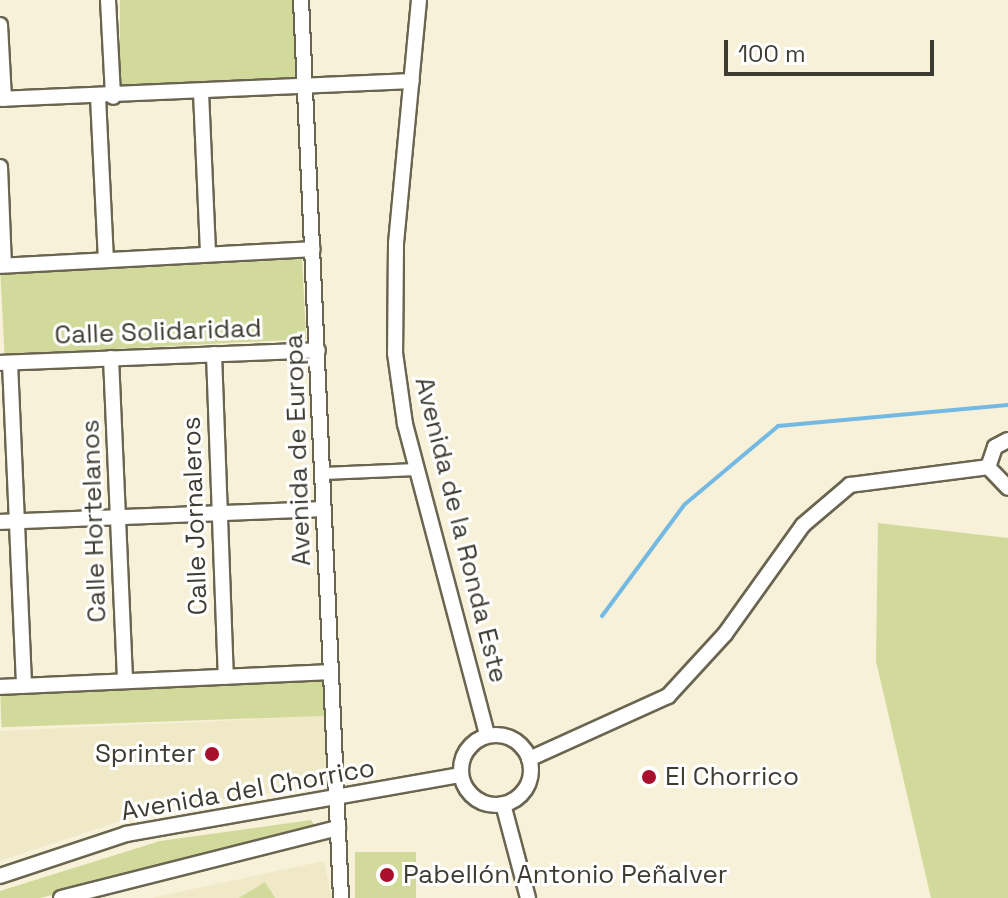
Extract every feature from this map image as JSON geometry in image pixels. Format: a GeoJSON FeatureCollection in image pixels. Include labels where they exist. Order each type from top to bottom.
{"type":"FeatureCollection","features":[{"type":"Feature","properties":{"kind":"street"},"geometry":{"type":"LineString","coordinates":[[106,260],[108,0]]}},
{"type":"Feature","properties":{"kind":"street","name":"Avenida de Europa"},"geometry":{"type":"LineString","coordinates":[[301,0],[341,898]]}},
{"type":"Feature","properties":{"kind":"street","name":"Avenida de la Ronda Este"},"geometry":{"type":"LineString","coordinates":[[419,0],[394,303],[403,410],[487,735]]}},
{"type":"Feature","properties":{"kind":"street"},"geometry":{"type":"LineString","coordinates":[[0,25],[2,99],[105,97],[412,81]]}},
{"type":"Feature","properties":{"kind":"street"},"geometry":{"type":"LineString","coordinates":[[201,92],[208,254]]}},
{"type":"Feature","properties":{"kind":"street"},"geometry":{"type":"LineString","coordinates":[[0,167],[2,266],[313,249]]}},
{"type":"Feature","properties":{"kind":"street","name":"Calle Solidaridad"},"geometry":{"type":"LineString","coordinates":[[5,363],[318,350]]}},
{"type":"Feature","properties":{"kind":"street","name":"Calle Jornaleros"},"geometry":{"type":"LineString","coordinates":[[214,354],[226,677]]}},
{"type":"Feature","properties":{"kind":"street","name":"Calle Hortelanos"},"geometry":{"type":"LineString","coordinates":[[111,358],[125,681]]}},
{"type":"Feature","properties":{"kind":"street"},"geometry":{"type":"LineString","coordinates":[[5,363],[17,521],[24,686]]}},
{"type":"Feature","properties":{"kind":"street"},"geometry":{"type":"LineString","coordinates":[[988,467],[995,447],[1008,440]]}},
{"type":"Feature","properties":{"kind":"street"},"geometry":{"type":"LineString","coordinates":[[988,467],[1008,488]]}},
{"type":"Feature","properties":{"kind":"street"},"geometry":{"type":"LineString","coordinates":[[529,759],[668,696],[725,634],[803,525],[850,485],[988,467]]}},
{"type":"Feature","properties":{"kind":"street"},"geometry":{"type":"LineString","coordinates":[[323,473],[416,469]]}},
{"type":"Feature","properties":{"kind":"street"},"geometry":{"type":"LineString","coordinates":[[0,522],[324,509]]}},
{"type":"Feature","properties":{"kind":"street"},"geometry":{"type":"LineString","coordinates":[[0,687],[331,672]]}},
{"type":"Feature","properties":{"kind":"street"},"geometry":{"type":"LineString","coordinates":[[487,735],[508,737],[529,759],[529,782],[503,804],[481,801],[461,775],[464,755],[487,735]]}},
{"type":"Feature","properties":{"kind":"street","name":"Avenida del Chorrico"},"geometry":{"type":"LineString","coordinates":[[0,876],[126,834],[336,800],[461,775]]}},
{"type":"Feature","properties":{"kind":"street"},"geometry":{"type":"LineString","coordinates":[[503,804],[528,898]]}},
{"type":"Feature","properties":{"kind":"street","name":"Avenida del Chorrico"},"geometry":{"type":"LineString","coordinates":[[61,898],[338,828]]}},
{"type":"Feature","properties":{"kind":"shaded area"},"geometry":{"type":"Polygon","coordinates":[[[324,716],[328,785],[160,808],[0,861],[0,731],[324,716]]]}},
{"type":"Feature","properties":{"kind":"shaded area"},"geometry":{"type":"Polygon","coordinates":[[[324,861],[332,898],[151,898],[324,861]]]}},
{"type":"Feature","properties":{"kind":"green space"},"geometry":{"type":"Polygon","coordinates":[[[120,0],[297,0],[297,85],[120,85],[120,0]]]}},
{"type":"Feature","properties":{"kind":"green space"},"geometry":{"type":"Polygon","coordinates":[[[302,259],[306,339],[5,355],[0,275],[302,259]]]}},
{"type":"Feature","properties":{"kind":"green space"},"geometry":{"type":"Polygon","coordinates":[[[878,523],[1008,538],[1008,898],[931,898],[876,661],[878,523]]]}},
{"type":"Feature","properties":{"kind":"green space"},"geometry":{"type":"Polygon","coordinates":[[[323,678],[324,716],[2,727],[0,689],[323,678]]]}},
{"type":"Feature","properties":{"kind":"green space"},"geometry":{"type":"Polygon","coordinates":[[[311,820],[317,829],[40,898],[0,898],[0,891],[160,841],[311,820]]]}},
{"type":"Feature","properties":{"kind":"green space","name":"Pabellón Antonio Peñalver"},"geometry":{"type":"Polygon","coordinates":[[[355,852],[416,852],[416,898],[355,898],[355,852]]]}},
{"type":"Feature","properties":{"kind":"green space"},"geometry":{"type":"Polygon","coordinates":[[[265,882],[275,898],[239,898],[265,882]]]}},
{"type":"Feature","properties":{"kind":"waterway"},"geometry":{"type":"LineString","coordinates":[[602,616],[684,505],[778,426],[1008,405]]}},
{"type":"Feature","properties":{"kind":"place","name":"Sprinter"},"geometry":{"type":"Point","coordinates":[212,754]}},
{"type":"Feature","properties":{"kind":"place","name":"El Chorrico"},"geometry":{"type":"Point","coordinates":[649,777]}},
{"type":"Feature","properties":{"kind":"place","name":"Pabellón Antonio Peñalver"},"geometry":{"type":"Point","coordinates":[387,875]}}]}
